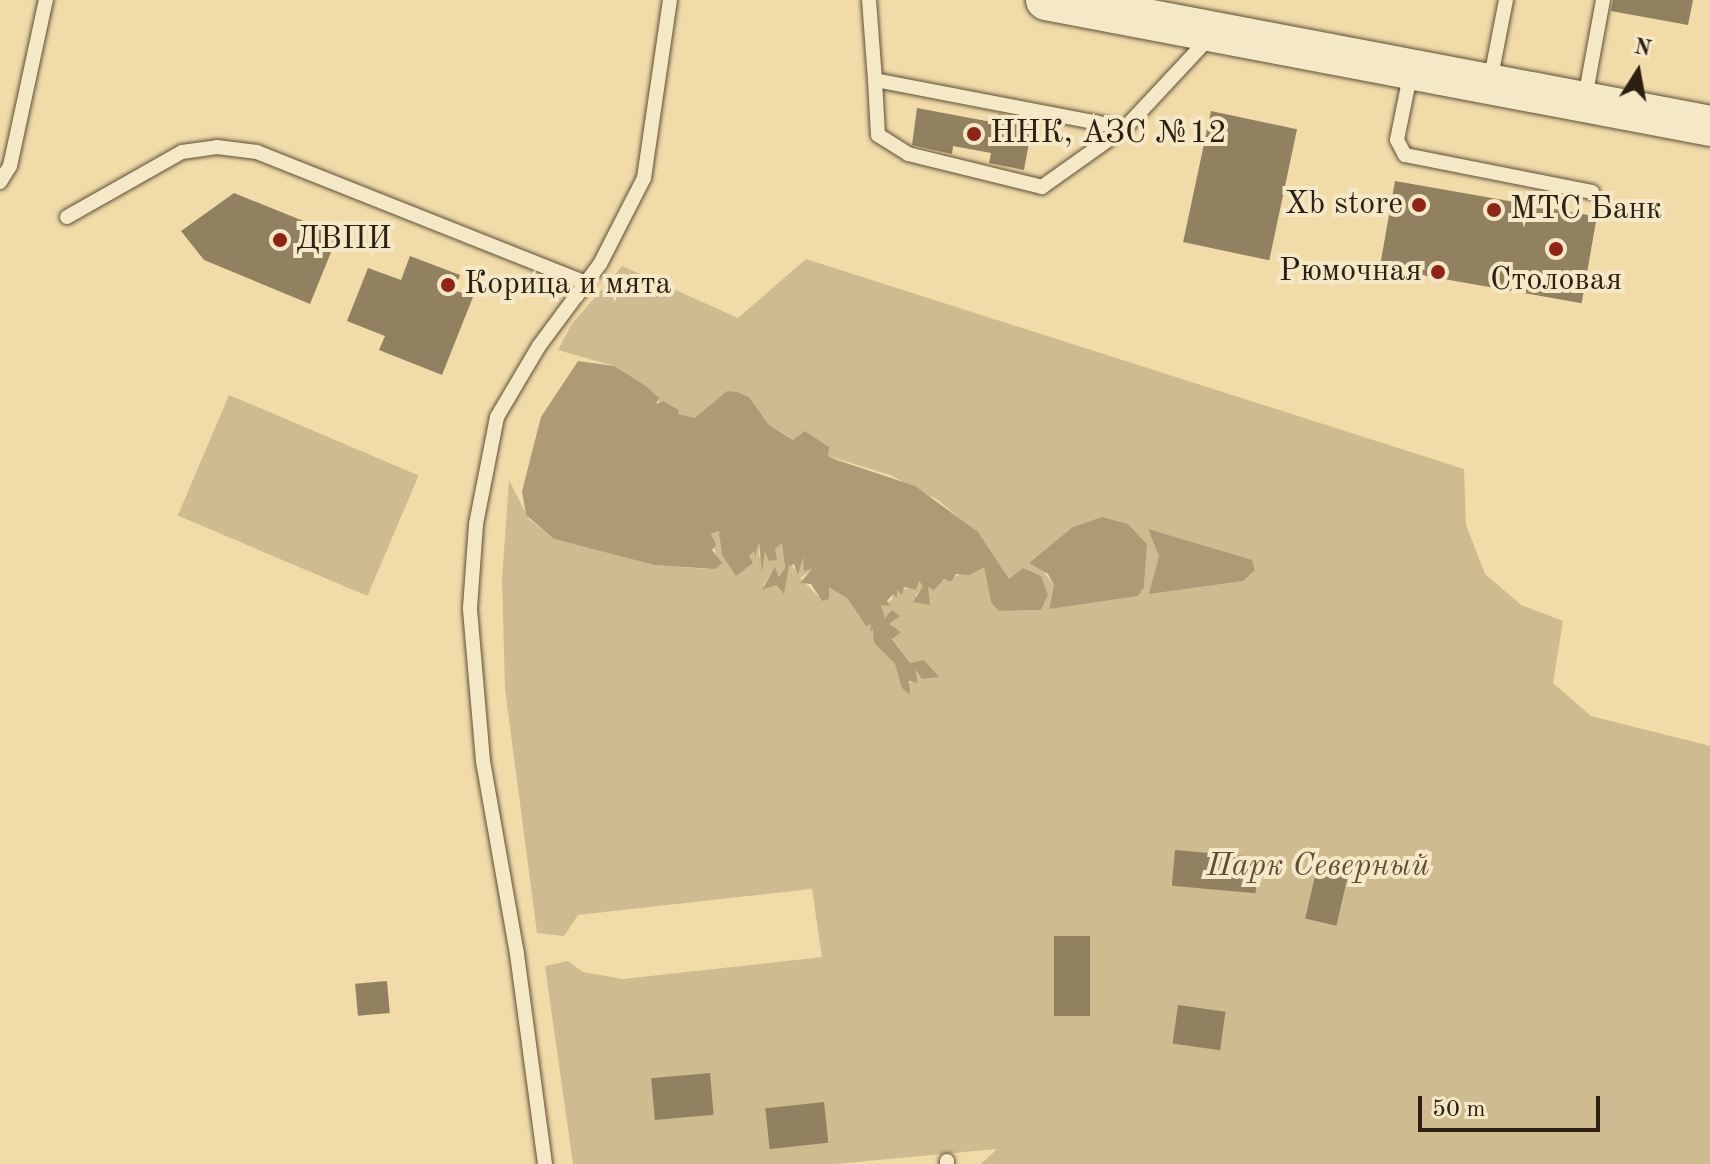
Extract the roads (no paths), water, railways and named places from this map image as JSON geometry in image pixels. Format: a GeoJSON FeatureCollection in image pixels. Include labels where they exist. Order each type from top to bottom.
{"type":"FeatureCollection","features":[{"type":"Feature","properties":{"kind":"main road"},"geometry":{"type":"LineString","coordinates":[[1046,0],[1710,126]]}},
{"type":"Feature","properties":{"kind":"lane"},"geometry":{"type":"LineString","coordinates":[[0,182],[10,166],[46,0]]}},
{"type":"Feature","properties":{"kind":"lane"},"geometry":{"type":"LineString","coordinates":[[545,1164],[517,954],[483,761],[470,608],[480,487],[497,417],[539,346],[586,283],[644,178],[670,0]]}},
{"type":"Feature","properties":{"kind":"lane"},"geometry":{"type":"LineString","coordinates":[[869,0],[878,135],[908,154],[1042,187],[1125,128],[1214,33]]}},
{"type":"Feature","properties":{"kind":"lane"},"geometry":{"type":"LineString","coordinates":[[1489,85],[1506,0]]}},
{"type":"Feature","properties":{"kind":"lane"},"geometry":{"type":"LineString","coordinates":[[1584,103],[1603,0]]}},
{"type":"Feature","properties":{"kind":"lane"},"geometry":{"type":"LineString","coordinates":[[1411,70],[1397,140],[1405,155],[1592,192]]}},
{"type":"Feature","properties":{"kind":"lane"},"geometry":{"type":"LineString","coordinates":[[875,80],[1125,128]]}},
{"type":"Feature","properties":{"kind":"lane"},"geometry":{"type":"LineString","coordinates":[[67,217],[182,152],[217,147],[257,152],[586,283]]}},
{"type":"Feature","properties":{"kind":"place","name":"ННК, АЗС №12"},"geometry":{"type":"Point","coordinates":[974,134]}},
{"type":"Feature","properties":{"kind":"place","name":"Xb store"},"geometry":{"type":"Point","coordinates":[1419,205]}},
{"type":"Feature","properties":{"kind":"place","name":"МТС Банк"},"geometry":{"type":"Point","coordinates":[1494,210]}},
{"type":"Feature","properties":{"kind":"place","name":"ДВПИ"},"geometry":{"type":"Point","coordinates":[280,240]}},
{"type":"Feature","properties":{"kind":"place","name":"Столовая"},"geometry":{"type":"Point","coordinates":[1556,249]}},
{"type":"Feature","properties":{"kind":"place","name":"Рюмочная"},"geometry":{"type":"Point","coordinates":[1438,272]}},
{"type":"Feature","properties":{"kind":"place","name":"Корица и мята"},"geometry":{"type":"Point","coordinates":[448,285]}},
{"type":"Feature","properties":{"kind":"park label","name":"Парк Северный"},"geometry":{"type":"Point","coordinates":[1318,867]}}]}
